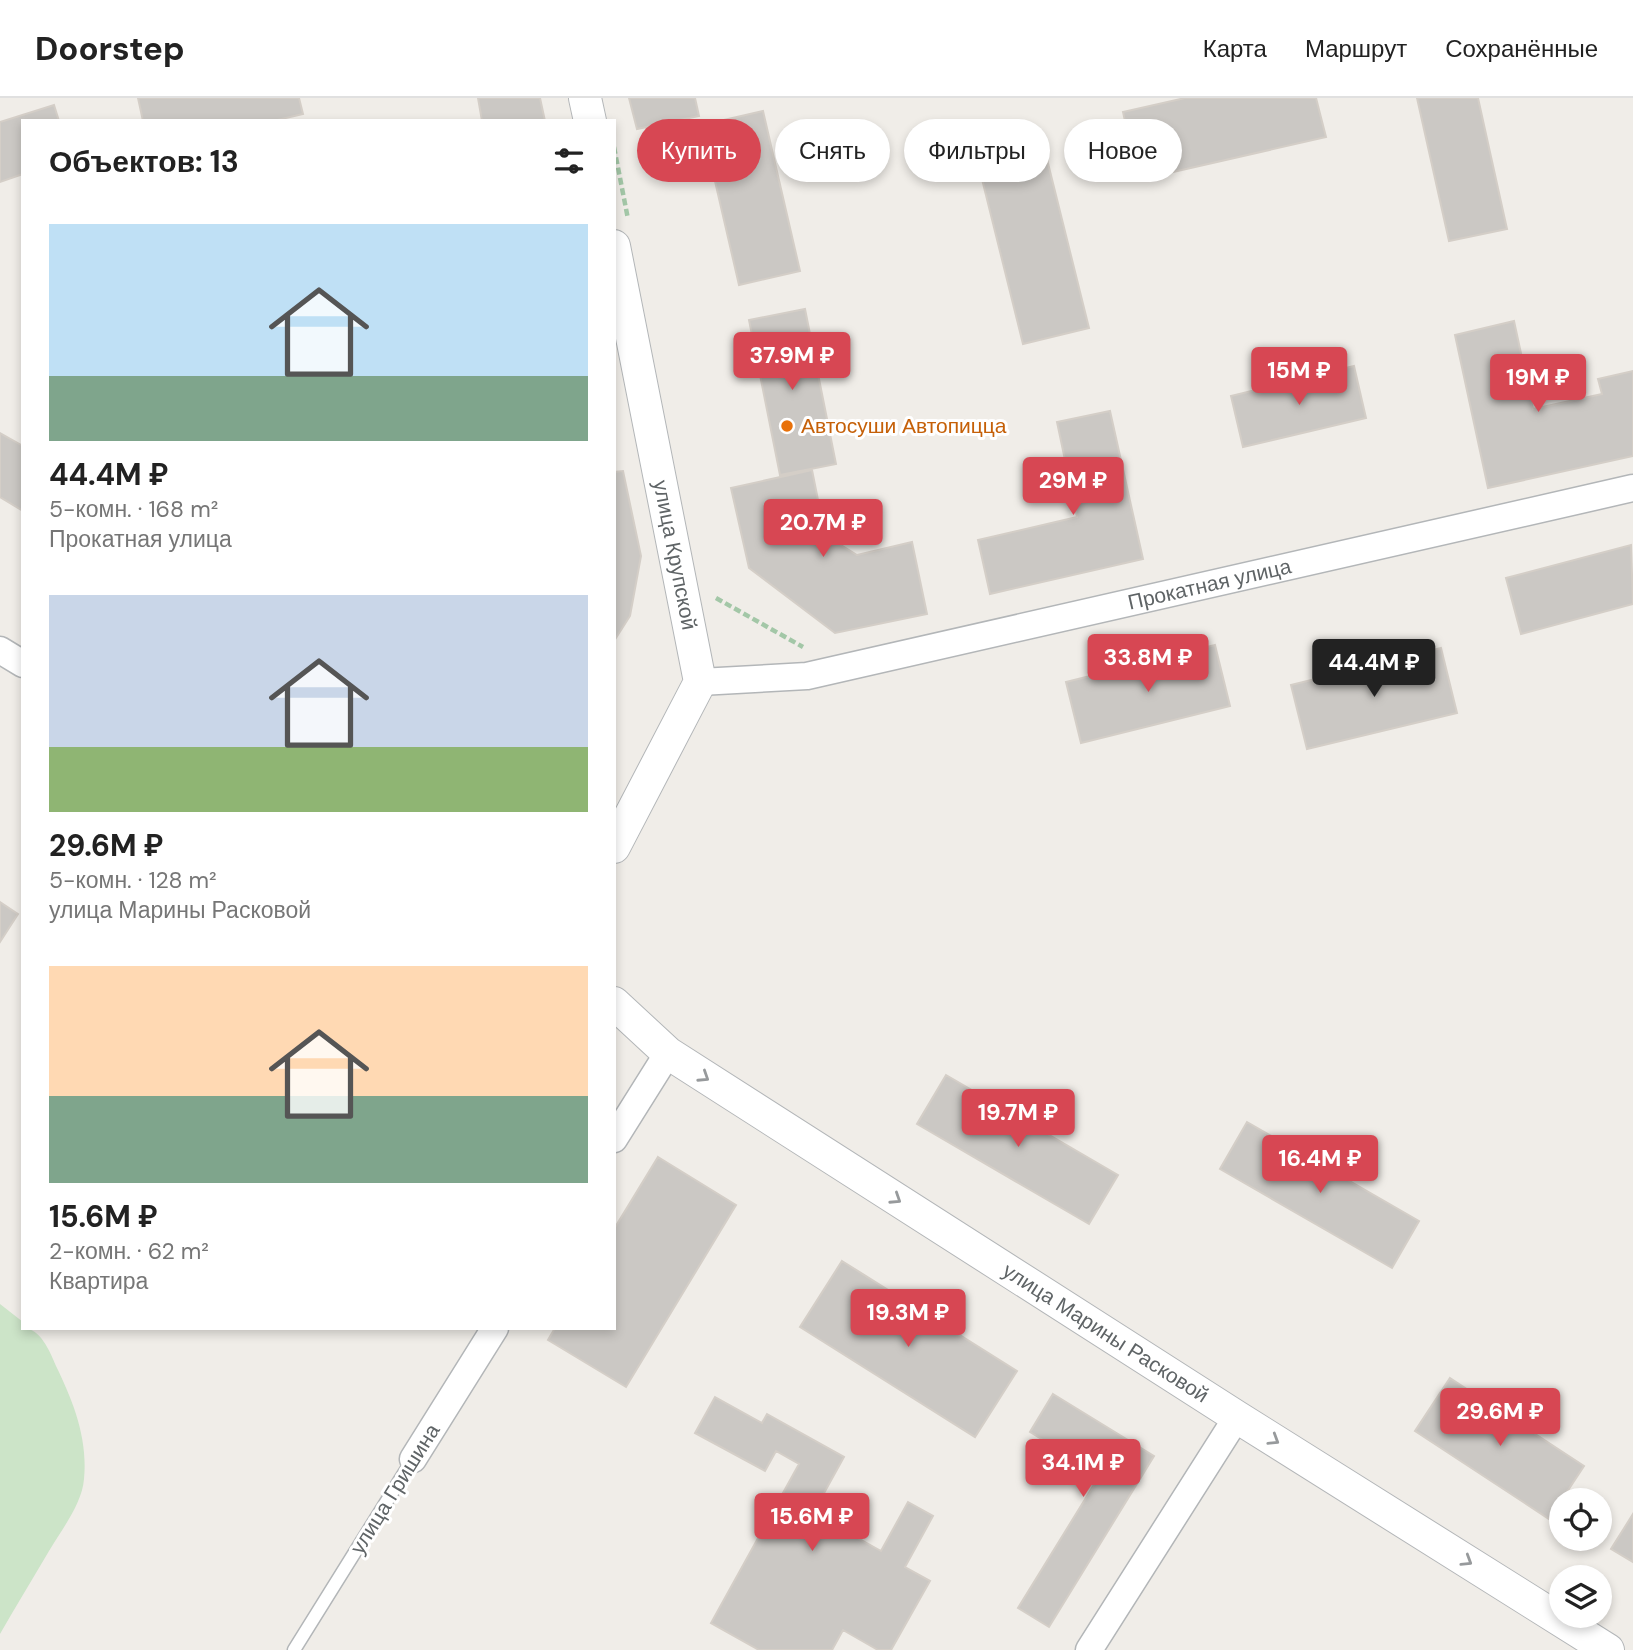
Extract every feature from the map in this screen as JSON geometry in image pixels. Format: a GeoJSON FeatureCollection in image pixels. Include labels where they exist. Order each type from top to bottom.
{"type":"FeatureCollection","features":[{"type":"Feature","properties":{"kind":"street"},"geometry":{"type":"LineString","coordinates":[[585,98],[590,119]]}},
{"type":"Feature","properties":{"kind":"street","name":"улица Крупской"},"geometry":{"type":"LineString","coordinates":[[622,237],[700,682]]}},
{"type":"Feature","properties":{"kind":"street","name":"Прокатная улица"},"geometry":{"type":"LineString","coordinates":[[700,682],[807,676],[1633,488]]}},
{"type":"Feature","properties":{"kind":"street"},"geometry":{"type":"LineString","coordinates":[[0,650],[21,663]]}},
{"type":"Feature","properties":{"kind":"street"},"geometry":{"type":"LineString","coordinates":[[616,843],[700,682]]}},
{"type":"Feature","properties":{"kind":"street","name":"улица Марины Расковой"},"geometry":{"type":"LineString","coordinates":[[616,1005],[668,1053],[1237,1417],[1608,1650]]}},
{"type":"Feature","properties":{"kind":"street"},"geometry":{"type":"LineString","coordinates":[[616,1136],[668,1053]]}},
{"type":"Feature","properties":{"kind":"street","name":"улица Гришина"},"geometry":{"type":"LineString","coordinates":[[413,1459],[494,1330]]}},
{"type":"Feature","properties":{"kind":"street"},"geometry":{"type":"LineString","coordinates":[[1089,1650],[1237,1417]]}},
{"type":"Feature","properties":{"kind":"lane","name":"улица Гришина"},"geometry":{"type":"LineString","coordinates":[[294,1650],[413,1459]]}},
{"type":"Feature","properties":{"kind":"path"},"geometry":{"type":"LineString","coordinates":[[616,170],[622,237]]}},
{"type":"Feature","properties":{"kind":"path"},"geometry":{"type":"LineString","coordinates":[[709,595],[813,653]]}},
{"type":"Feature","properties":{"kind":"green space"},"geometry":{"type":"Polygon","coordinates":[[[0,1304],[21,1320],[21,1330],[34,1332],[47,1347],[78,1420],[85,1464],[80,1498],[0,1634],[0,1304]]]}},
{"type":"Feature","properties":{"kind":"building"},"geometry":{"type":"Polygon","coordinates":[[[138,98],[299,98],[303,114],[282,119],[143,119],[138,98]]]}},
{"type":"Feature","properties":{"kind":"building"},"geometry":{"type":"Polygon","coordinates":[[[478,98],[540,98],[545,119],[482,119],[478,98]]]}},
{"type":"Feature","properties":{"kind":"building"},"geometry":{"type":"Polygon","coordinates":[[[629,98],[695,98],[699,116],[685,119],[637,119],[637,129],[629,98]]]}},
{"type":"Feature","properties":{"kind":"building"},"geometry":{"type":"Polygon","coordinates":[[[1185,98],[1316,98],[1326,137],[1182,170],[1182,119],[1125,119],[1123,112],[1185,98]]]}},
{"type":"Feature","properties":{"kind":"building"},"geometry":{"type":"Polygon","coordinates":[[[1417,98],[1478,98],[1507,229],[1449,241],[1417,98]]]}},
{"type":"Feature","properties":{"kind":"building"},"geometry":{"type":"Polygon","coordinates":[[[54,105],[58,119],[21,119],[21,175],[0,182],[0,122],[54,105]]]}},
{"type":"Feature","properties":{"kind":"building"},"geometry":{"type":"Polygon","coordinates":[[[763,111],[775,163],[775,182],[779,182],[800,271],[739,285],[715,182],[761,182],[761,119],[728,119],[763,111]]]}},
{"type":"Feature","properties":{"kind":"building"},"geometry":{"type":"Polygon","coordinates":[[[1050,171],[1089,328],[1023,344],[983,182],[1050,182],[1050,171]]]}},
{"type":"Feature","properties":{"kind":"building"},"geometry":{"type":"Polygon","coordinates":[[[805,309],[836,464],[780,475],[749,320],[805,309]]]}},
{"type":"Feature","properties":{"kind":"building"},"geometry":{"type":"Polygon","coordinates":[[[1514,321],[1533,409],[1602,394],[1598,379],[1633,371],[1633,456],[1488,488],[1455,335],[1514,321]]]}},
{"type":"Feature","properties":{"kind":"building"},"geometry":{"type":"Polygon","coordinates":[[[1354,366],[1366,418],[1243,447],[1231,396],[1354,366]]]}},
{"type":"Feature","properties":{"kind":"building"},"geometry":{"type":"Polygon","coordinates":[[[1110,411],[1143,559],[990,594],[978,540],[1077,517],[1057,422],[1110,411]]]}},
{"type":"Feature","properties":{"kind":"building"},"geometry":{"type":"Polygon","coordinates":[[[0,433],[21,445],[21,510],[0,497],[0,433]]]}},
{"type":"Feature","properties":{"kind":"building"},"geometry":{"type":"Polygon","coordinates":[[[812,470],[825,535],[857,555],[912,542],[927,614],[835,633],[749,568],[731,488],[812,470]]]}},
{"type":"Feature","properties":{"kind":"building"},"geometry":{"type":"Polygon","coordinates":[[[623,471],[641,556],[630,616],[616,638],[616,472],[623,471]]]}},
{"type":"Feature","properties":{"kind":"building"},"geometry":{"type":"Polygon","coordinates":[[[1631,545],[1633,604],[1521,634],[1506,578],[1631,545]]]}},
{"type":"Feature","properties":{"kind":"building"},"geometry":{"type":"Polygon","coordinates":[[[1215,645],[1230,706],[1081,743],[1066,682],[1215,645]]]}},
{"type":"Feature","properties":{"kind":"building"},"geometry":{"type":"Polygon","coordinates":[[[1441,648],[1457,713],[1307,749],[1291,685],[1441,648]]]}},
{"type":"Feature","properties":{"kind":"building"},"geometry":{"type":"Polygon","coordinates":[[[0,902],[18,914],[0,942],[0,902]]]}},
{"type":"Feature","properties":{"kind":"building"},"geometry":{"type":"Polygon","coordinates":[[[946,1075],[1118,1175],[1089,1224],[917,1124],[946,1075]]]}},
{"type":"Feature","properties":{"kind":"building"},"geometry":{"type":"Polygon","coordinates":[[[1247,1122],[1419,1221],[1392,1268],[1220,1169],[1247,1122]]]}},
{"type":"Feature","properties":{"kind":"building"},"geometry":{"type":"Polygon","coordinates":[[[658,1157],[736,1205],[626,1387],[548,1340],[554,1330],[616,1330],[616,1226],[658,1157]]]}},
{"type":"Feature","properties":{"kind":"building"},"geometry":{"type":"Polygon","coordinates":[[[842,1261],[1017,1371],[975,1437],[800,1327],[842,1261]]]}},
{"type":"Feature","properties":{"kind":"building"},"geometry":{"type":"Polygon","coordinates":[[[1450,1378],[1584,1466],[1569,1488],[1549,1488],[1549,1519],[1415,1431],[1450,1378]]]}},
{"type":"Feature","properties":{"kind":"building"},"geometry":{"type":"Polygon","coordinates":[[[1053,1394],[1154,1456],[1049,1627],[1018,1608],[1100,1475],[1030,1432],[1053,1394]]]}},
{"type":"Feature","properties":{"kind":"building"},"geometry":{"type":"Polygon","coordinates":[[[715,1397],[762,1423],[767,1414],[844,1457],[813,1513],[881,1551],[908,1502],[933,1516],[905,1567],[930,1581],[891,1650],[878,1650],[843,1630],[832,1650],[759,1650],[711,1623],[799,1464],[776,1451],[765,1471],[695,1433],[715,1397]]]}},
{"type":"Feature","properties":{"kind":"building"},"geometry":{"type":"Polygon","coordinates":[[[1633,1514],[1633,1562],[1612,1547],[1633,1514]]]}},
{"type":"Feature","properties":{"kind":"place","name":"Автосуши Автопицца"},"geometry":{"type":"Point","coordinates":[787,426]}}]}
